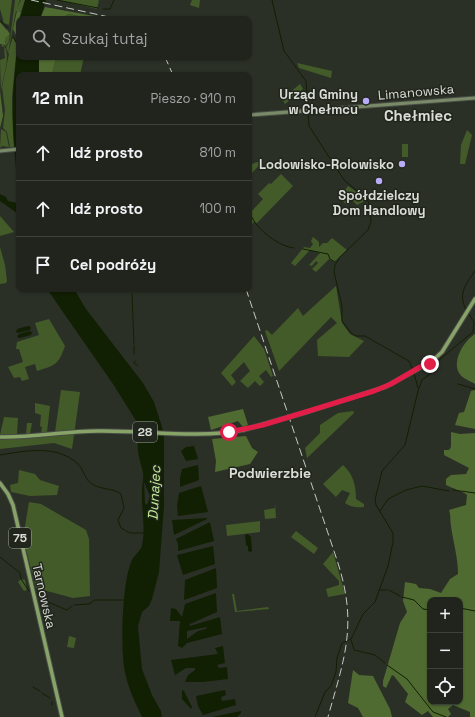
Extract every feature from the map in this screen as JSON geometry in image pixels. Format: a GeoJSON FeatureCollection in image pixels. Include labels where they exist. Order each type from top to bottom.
{"type":"FeatureCollection","features":[{"type":"Feature","properties":{"kind":"main road","name":"Limanowska"},"geometry":{"type":"LineString","coordinates":[[252,115],[475,98]]}},
{"type":"Feature","properties":{"kind":"main road"},"geometry":{"type":"LineString","coordinates":[[2,150],[16,149]]}},
{"type":"Feature","properties":{"kind":"main road","name":"28"},"geometry":{"type":"LineString","coordinates":[[0,437],[14,438],[54,433],[98,431],[192,434],[220,433],[253,428],[391,384],[410,374],[426,363],[428,359],[431,360],[436,358],[475,299]]}},
{"type":"Feature","properties":{"kind":"main road","name":"Tarnowska"},"geometry":{"type":"LineString","coordinates":[[0,483],[8,494],[13,505],[62,717]]}},
{"type":"Feature","properties":{"kind":"green space"},"geometry":{"type":"Polygon","coordinates":[[[0,0],[12,0],[9,25],[4,23],[0,9],[0,0]]]}},
{"type":"Feature","properties":{"kind":"green space"},"geometry":{"type":"Polygon","coordinates":[[[15,0],[20,0],[17,8],[21,0],[25,0],[21,12],[16,11],[8,52],[6,48],[10,40],[15,0]]]}},
{"type":"Feature","properties":{"kind":"green space"},"geometry":{"type":"Polygon","coordinates":[[[58,0],[99,0],[97,9],[58,0]]]}},
{"type":"Feature","properties":{"kind":"green space"},"geometry":{"type":"Polygon","coordinates":[[[192,0],[200,0],[199,8],[190,5],[192,0]]]}},
{"type":"Feature","properties":{"kind":"green space"},"geometry":{"type":"Polygon","coordinates":[[[45,7],[94,16],[78,16],[69,14],[65,16],[41,16],[45,7]]]}},
{"type":"Feature","properties":{"kind":"green space"},"geometry":{"type":"Polygon","coordinates":[[[17,11],[21,12],[20,16],[16,16],[16,35],[13,29],[17,11]]]}},
{"type":"Feature","properties":{"kind":"green space"},"geometry":{"type":"Polygon","coordinates":[[[69,14],[78,16],[65,16],[69,14]]]}},
{"type":"Feature","properties":{"kind":"green space"},"geometry":{"type":"Polygon","coordinates":[[[0,22],[10,34],[5,38],[5,44],[0,44],[0,22]]]}},
{"type":"Feature","properties":{"kind":"green space"},"geometry":{"type":"Polygon","coordinates":[[[7,29],[10,38],[6,46],[3,45],[6,49],[7,61],[1,94],[0,60],[5,58],[4,47],[0,44],[6,42],[4,40],[7,29]]]}},
{"type":"Feature","properties":{"kind":"green space"},"geometry":{"type":"Polygon","coordinates":[[[13,37],[16,43],[12,97],[14,147],[10,147],[7,132],[3,128],[5,110],[2,87],[9,54],[8,52],[13,37]]]}},
{"type":"Feature","properties":{"kind":"green space"},"geometry":{"type":"Polygon","coordinates":[[[39,60],[55,60],[53,72],[39,72],[39,60]]]}},
{"type":"Feature","properties":{"kind":"green space"},"geometry":{"type":"Polygon","coordinates":[[[55,60],[83,60],[81,72],[53,72],[55,60]]]}},
{"type":"Feature","properties":{"kind":"green space"},"geometry":{"type":"Polygon","coordinates":[[[297,63],[332,71],[331,78],[299,68],[297,63]]]}},
{"type":"Feature","properties":{"kind":"green space"},"geometry":{"type":"Polygon","coordinates":[[[300,84],[303,89],[285,104],[282,99],[300,84]]]}},
{"type":"Feature","properties":{"kind":"green space"},"geometry":{"type":"Polygon","coordinates":[[[0,91],[3,116],[0,128],[0,91]]]}},
{"type":"Feature","properties":{"kind":"green space"},"geometry":{"type":"Polygon","coordinates":[[[337,91],[349,94],[347,99],[333,95],[337,91]]]}},
{"type":"Feature","properties":{"kind":"green space"},"geometry":{"type":"Polygon","coordinates":[[[1,129],[6,132],[9,147],[2,146],[0,148],[1,129]]]}},
{"type":"Feature","properties":{"kind":"green space"},"geometry":{"type":"Polygon","coordinates":[[[467,130],[472,135],[465,164],[460,164],[461,145],[467,130]]]}},
{"type":"Feature","properties":{"kind":"green space"},"geometry":{"type":"Polygon","coordinates":[[[402,144],[408,144],[408,157],[402,157],[402,144]]]}},
{"type":"Feature","properties":{"kind":"green space"},"geometry":{"type":"Polygon","coordinates":[[[261,161],[262,162],[252,173],[252,164],[261,161]]]}},
{"type":"Feature","properties":{"kind":"green space"},"geometry":{"type":"Polygon","coordinates":[[[281,174],[293,186],[257,223],[254,222],[252,224],[252,211],[263,199],[258,194],[269,183],[271,184],[281,174]]]}},
{"type":"Feature","properties":{"kind":"green space"},"geometry":{"type":"Polygon","coordinates":[[[348,186],[367,200],[357,205],[351,199],[347,205],[339,198],[348,186]]]}},
{"type":"Feature","properties":{"kind":"green space"},"geometry":{"type":"Polygon","coordinates":[[[0,216],[14,232],[0,236],[0,216]]]}},
{"type":"Feature","properties":{"kind":"green space"},"geometry":{"type":"Polygon","coordinates":[[[313,237],[319,242],[319,247],[323,243],[327,243],[332,238],[347,250],[334,262],[329,259],[316,272],[312,269],[318,263],[316,261],[312,266],[309,265],[320,253],[310,250],[295,266],[291,263],[304,247],[310,248],[313,244],[311,241],[313,237]]]}},
{"type":"Feature","properties":{"kind":"green space"},"geometry":{"type":"Polygon","coordinates":[[[0,247],[5,265],[7,281],[6,283],[0,284],[0,247]]]}},
{"type":"Feature","properties":{"kind":"green space"},"geometry":{"type":"Polygon","coordinates":[[[336,286],[342,323],[350,334],[364,341],[349,357],[318,356],[317,340],[337,323],[331,317],[279,371],[265,331],[267,330],[272,335],[298,308],[303,316],[336,286]]]}},
{"type":"Feature","properties":{"kind":"green space"},"geometry":{"type":"Polygon","coordinates":[[[49,319],[65,346],[60,358],[52,366],[37,371],[35,364],[25,367],[29,379],[22,381],[20,377],[14,378],[8,367],[23,362],[19,349],[16,349],[17,342],[39,335],[35,323],[49,319]]]}},
{"type":"Feature","properties":{"kind":"green space"},"geometry":{"type":"Polygon","coordinates":[[[475,334],[475,384],[460,375],[457,368],[457,362],[463,346],[475,334]]]}},
{"type":"Feature","properties":{"kind":"green space"},"geometry":{"type":"Polygon","coordinates":[[[254,336],[264,349],[273,376],[271,377],[266,370],[259,376],[264,382],[260,386],[255,381],[248,388],[240,381],[250,371],[244,362],[231,375],[236,382],[232,386],[221,373],[254,336]]]}},
{"type":"Feature","properties":{"kind":"green space"},"geometry":{"type":"Polygon","coordinates":[[[61,390],[80,392],[72,449],[54,443],[0,449],[0,435],[4,417],[18,418],[17,434],[26,434],[27,423],[32,423],[30,434],[41,433],[41,415],[35,413],[35,403],[50,406],[47,432],[55,432],[61,390]]]}},
{"type":"Feature","properties":{"kind":"green space"},"geometry":{"type":"Polygon","coordinates":[[[475,390],[475,429],[455,425],[459,413],[464,412],[471,391],[475,390]]]}},
{"type":"Feature","properties":{"kind":"green space"},"geometry":{"type":"Polygon","coordinates":[[[243,409],[248,425],[243,427],[238,421],[211,430],[208,417],[243,409]]]}},
{"type":"Feature","properties":{"kind":"green space"},"geometry":{"type":"Polygon","coordinates":[[[353,411],[354,413],[307,458],[305,448],[320,433],[320,425],[338,413],[353,411]]]}},
{"type":"Feature","properties":{"kind":"green space"},"geometry":{"type":"Polygon","coordinates":[[[451,432],[460,434],[475,433],[475,717],[470,717],[470,712],[453,705],[448,709],[451,714],[448,717],[433,717],[428,711],[422,715],[405,702],[408,694],[394,676],[392,675],[386,688],[383,686],[383,681],[400,623],[407,612],[403,601],[405,582],[416,584],[419,588],[430,589],[441,593],[450,579],[458,574],[449,510],[466,505],[467,495],[446,485],[446,479],[451,475],[466,474],[469,468],[444,455],[444,450],[449,450],[451,447],[451,432]]]}},
{"type":"Feature","properties":{"kind":"green space"},"geometry":{"type":"Polygon","coordinates":[[[246,436],[252,448],[258,452],[250,464],[215,472],[216,461],[212,439],[246,436]]]}},
{"type":"Feature","properties":{"kind":"green space"},"geometry":{"type":"Polygon","coordinates":[[[343,465],[353,480],[356,499],[364,504],[364,507],[354,507],[345,503],[350,493],[342,490],[336,497],[323,484],[343,465]]]}},
{"type":"Feature","properties":{"kind":"green space"},"geometry":{"type":"Polygon","coordinates":[[[19,470],[35,474],[40,480],[59,486],[57,495],[30,496],[11,492],[10,485],[18,483],[19,470]]]}},
{"type":"Feature","properties":{"kind":"green space"},"geometry":{"type":"Polygon","coordinates":[[[29,502],[41,504],[86,530],[89,539],[90,596],[73,598],[36,588],[23,538],[29,502]]]}},
{"type":"Feature","properties":{"kind":"green space"},"geometry":{"type":"Polygon","coordinates":[[[275,502],[276,518],[265,519],[264,510],[275,508],[275,502]]]}},
{"type":"Feature","properties":{"kind":"green space"},"geometry":{"type":"Polygon","coordinates":[[[260,521],[260,532],[227,536],[226,525],[260,521]]]}},
{"type":"Feature","properties":{"kind":"green space"},"geometry":{"type":"Polygon","coordinates":[[[296,531],[318,548],[314,554],[291,537],[296,531]]]}},
{"type":"Feature","properties":{"kind":"green space"},"geometry":{"type":"Polygon","coordinates":[[[333,552],[345,594],[328,597],[326,589],[339,585],[339,581],[323,564],[333,552]]]}},
{"type":"Feature","properties":{"kind":"green space"},"geometry":{"type":"Polygon","coordinates":[[[21,579],[25,580],[27,590],[24,591],[18,582],[21,579]]]}},
{"type":"Feature","properties":{"kind":"green space"},"geometry":{"type":"Polygon","coordinates":[[[232,594],[234,594],[237,611],[268,607],[269,609],[235,612],[232,594]]]}},
{"type":"Feature","properties":{"kind":"green space"},"geometry":{"type":"Polygon","coordinates":[[[69,636],[76,638],[74,648],[67,647],[69,636]]]}},
{"type":"Feature","properties":{"kind":"green space"},"geometry":{"type":"Polygon","coordinates":[[[353,670],[359,675],[373,676],[390,709],[392,717],[363,717],[358,708],[348,703],[353,670]]]}},
{"type":"Feature","properties":{"kind":"water"},"geometry":{"type":"Polygon","coordinates":[[[25,0],[46,0],[41,16],[21,16],[25,0]]]}},
{"type":"Feature","properties":{"kind":"water"},"geometry":{"type":"Polygon","coordinates":[[[16,60],[39,60],[39,72],[16,72],[16,170],[13,129],[16,60]]]}},
{"type":"Feature","properties":{"kind":"water"},"geometry":{"type":"Polygon","coordinates":[[[0,194],[6,197],[8,201],[16,203],[16,212],[0,201],[0,194]]]}},
{"type":"Feature","properties":{"kind":"water","name":"Dunajec"},"geometry":{"type":"Polygon","coordinates":[[[49,292],[76,292],[86,309],[143,383],[154,402],[162,427],[164,439],[164,506],[159,572],[152,599],[149,606],[142,612],[138,626],[142,669],[152,695],[161,711],[162,717],[142,717],[128,684],[123,662],[122,632],[126,583],[132,560],[141,547],[143,538],[143,475],[139,458],[138,441],[143,432],[113,384],[49,292]],[[144,482],[145,503],[147,505],[150,496],[144,482]]]}},
{"type":"Feature","properties":{"kind":"water"},"geometry":{"type":"Polygon","coordinates":[[[28,326],[31,327],[30,330],[18,333],[16,332],[17,329],[28,326]]]}},
{"type":"Feature","properties":{"kind":"water"},"geometry":{"type":"Polygon","coordinates":[[[29,331],[32,332],[31,335],[20,338],[17,337],[19,334],[29,331]]]}},
{"type":"Feature","properties":{"kind":"water"},"geometry":{"type":"Polygon","coordinates":[[[194,446],[198,459],[186,461],[181,451],[186,447],[194,446]]]}},
{"type":"Feature","properties":{"kind":"water"},"geometry":{"type":"Polygon","coordinates":[[[198,465],[199,480],[180,487],[182,469],[198,465]]]}},
{"type":"Feature","properties":{"kind":"water"},"geometry":{"type":"Polygon","coordinates":[[[201,486],[208,512],[178,516],[177,506],[179,493],[201,486]]]}},
{"type":"Feature","properties":{"kind":"water"},"geometry":{"type":"Polygon","coordinates":[[[207,519],[174,535],[172,520],[207,519]]]}},
{"type":"Feature","properties":{"kind":"water"},"geometry":{"type":"Polygon","coordinates":[[[210,522],[214,541],[178,551],[176,539],[210,522]]]}},
{"type":"Feature","properties":{"kind":"water"},"geometry":{"type":"Polygon","coordinates":[[[248,534],[251,537],[251,552],[248,551],[248,546],[246,545],[245,535],[248,534]]]}},
{"type":"Feature","properties":{"kind":"water"},"geometry":{"type":"Polygon","coordinates":[[[213,546],[215,564],[183,575],[177,555],[213,546]]]}},
{"type":"Feature","properties":{"kind":"water"},"geometry":{"type":"Polygon","coordinates":[[[216,568],[217,588],[184,600],[185,580],[216,568]]]}},
{"type":"Feature","properties":{"kind":"water"},"geometry":{"type":"Polygon","coordinates":[[[216,593],[217,612],[190,624],[190,626],[220,617],[222,634],[187,643],[182,648],[178,646],[180,621],[170,621],[171,608],[176,609],[182,617],[185,604],[216,593]],[[207,627],[187,631],[187,639],[198,631],[206,629],[207,627]]]}},
{"type":"Feature","properties":{"kind":"water"},"geometry":{"type":"Polygon","coordinates":[[[223,646],[225,663],[217,665],[219,668],[227,667],[228,679],[203,682],[185,682],[188,675],[195,670],[195,668],[186,668],[175,675],[171,660],[218,654],[215,648],[223,646]]]}},
{"type":"Feature","properties":{"kind":"water"},"geometry":{"type":"Polygon","coordinates":[[[182,690],[184,691],[192,707],[191,709],[182,699],[182,690]]]}},
{"type":"Feature","properties":{"kind":"water"},"geometry":{"type":"Polygon","coordinates":[[[225,690],[226,695],[221,697],[222,701],[235,699],[236,705],[203,715],[198,706],[196,696],[225,690]]]}},
{"type":"Feature","properties":{"kind":"water"},"geometry":{"type":"Polygon","coordinates":[[[241,711],[237,717],[212,717],[241,711]]]}},
{"type":"Feature","properties":{"kind":"waterway"},"geometry":{"type":"LineString","coordinates":[[57,0],[98,8]]}},
{"type":"Feature","properties":{"kind":"waterway"},"geometry":{"type":"LineString","coordinates":[[103,9],[110,9],[114,0]]}},
{"type":"Feature","properties":{"kind":"waterway"},"geometry":{"type":"LineString","coordinates":[[272,0],[284,51],[306,81],[309,126],[344,180],[367,199],[370,206],[371,222],[368,230],[340,257],[335,265],[334,272],[342,306],[342,321],[351,333],[356,336],[365,336],[409,361],[413,370]]}},
{"type":"Feature","properties":{"kind":"waterway"},"geometry":{"type":"LineString","coordinates":[[0,21],[8,28]]}},
{"type":"Feature","properties":{"kind":"waterway"},"geometry":{"type":"LineString","coordinates":[[13,37],[16,42]]}},
{"type":"Feature","properties":{"kind":"waterway"},"geometry":{"type":"LineString","coordinates":[[252,217],[256,224],[268,236],[278,243],[294,248]]}},
{"type":"Feature","properties":{"kind":"waterway"},"geometry":{"type":"LineString","coordinates":[[303,249],[328,254],[330,259],[335,262]]}},
{"type":"Feature","properties":{"kind":"waterway"},"geometry":{"type":"LineString","coordinates":[[466,310],[463,294],[468,281],[475,271]]}},
{"type":"Feature","properties":{"kind":"waterway"},"geometry":{"type":"LineString","coordinates":[[132,294],[134,344]]}},
{"type":"Feature","properties":{"kind":"waterway"},"geometry":{"type":"LineString","coordinates":[[315,717],[325,692],[331,686],[336,672],[337,658],[342,643],[351,639],[363,614],[375,602],[388,566],[393,542],[393,533],[376,505],[375,500],[382,471],[405,445],[422,380],[435,370],[440,359],[473,332],[474,322],[468,313]]}},
{"type":"Feature","properties":{"kind":"waterway"},"geometry":{"type":"LineString","coordinates":[[134,346],[134,354]]}},
{"type":"Feature","properties":{"kind":"waterway"},"geometry":{"type":"LineString","coordinates":[[135,361],[134,363],[138,366]]}},
{"type":"Feature","properties":{"kind":"waterway"},"geometry":{"type":"LineString","coordinates":[[414,373],[418,388]]}},
{"type":"Feature","properties":{"kind":"waterway"},"geometry":{"type":"LineString","coordinates":[[458,384],[475,389]]}},
{"type":"Feature","properties":{"kind":"waterway"},"geometry":{"type":"LineString","coordinates":[[0,455],[40,450],[51,451],[70,458],[78,464],[92,484],[121,494],[124,508],[118,520],[121,528],[130,533],[144,533]]}},
{"type":"Feature","properties":{"kind":"waterway"},"geometry":{"type":"LineString","coordinates":[[380,511],[388,499],[406,490],[422,486],[449,491]]}},
{"type":"Feature","properties":{"kind":"waterway"},"geometry":{"type":"LineString","coordinates":[[453,490],[475,493]]}},
{"type":"Feature","properties":{"kind":"waterway"},"geometry":{"type":"LineString","coordinates":[[0,557],[20,573],[21,579],[29,591]]}},
{"type":"Feature","properties":{"kind":"waterway"},"geometry":{"type":"LineString","coordinates":[[379,590],[387,590]]}},
{"type":"Feature","properties":{"kind":"waterway"},"geometry":{"type":"LineString","coordinates":[[389,590],[400,596]]}},
{"type":"Feature","properties":{"kind":"waterway"},"geometry":{"type":"LineString","coordinates":[[37,593],[46,604],[48,602],[67,610],[72,606]]}},
{"type":"Feature","properties":{"kind":"waterway"},"geometry":{"type":"LineString","coordinates":[[402,597],[414,600],[423,609],[427,610]]}},
{"type":"Feature","properties":{"kind":"waterway"},"geometry":{"type":"LineString","coordinates":[[74,605],[89,604],[95,600],[125,600]]}},
{"type":"Feature","properties":{"kind":"waterway"},"geometry":{"type":"LineString","coordinates":[[463,609],[475,611]]}},
{"type":"Feature","properties":{"kind":"waterway"},"geometry":{"type":"LineString","coordinates":[[351,640],[354,649]]}},
{"type":"Feature","properties":{"kind":"waterway"},"geometry":{"type":"LineString","coordinates":[[354,650],[375,655],[385,663]]}},
{"type":"Feature","properties":{"kind":"waterway"},"geometry":{"type":"LineString","coordinates":[[387,665],[407,679],[433,712],[446,717]]}},
{"type":"Feature","properties":{"kind":"waterway"},"geometry":{"type":"LineString","coordinates":[[33,687],[40,691]]}},
{"type":"Feature","properties":{"kind":"waterway"},"geometry":{"type":"LineString","coordinates":[[42,693],[50,698]]}},
{"type":"Feature","properties":{"kind":"railway"},"geometry":{"type":"LineString","coordinates":[[31,0],[104,16]]}},
{"type":"Feature","properties":{"kind":"railway"},"geometry":{"type":"LineString","coordinates":[[166,60],[172,72]]}},
{"type":"Feature","properties":{"kind":"railway"},"geometry":{"type":"LineString","coordinates":[[247,292],[337,560],[347,603],[347,640],[340,676],[328,717]]}},
{"type":"Feature","properties":{"kind":"place","name":"Urząd Gminy w Chełmcu"},"geometry":{"type":"Point","coordinates":[366,101]}},
{"type":"Feature","properties":{"kind":"place","name":"Lodowisko-Rolowisko"},"geometry":{"type":"Point","coordinates":[402,164]}},
{"type":"Feature","properties":{"kind":"place","name":"Spółdzielczy Dom Handlowy"},"geometry":{"type":"Point","coordinates":[379,181]}},
{"type":"Feature","properties":{"kind":"district","name":"Chełmiec"},"geometry":{"type":"Point","coordinates":[418,115]}},
{"type":"Feature","properties":{"kind":"district","name":"Podwierzbie"},"geometry":{"type":"Point","coordinates":[270,473]}},
{"type":"Feature","properties":{"kind":"route"},"geometry":{"type":"LineString","coordinates":[[229,432],[253,428],[374,391],[391,384],[420,367],[430,364]]}}]}
